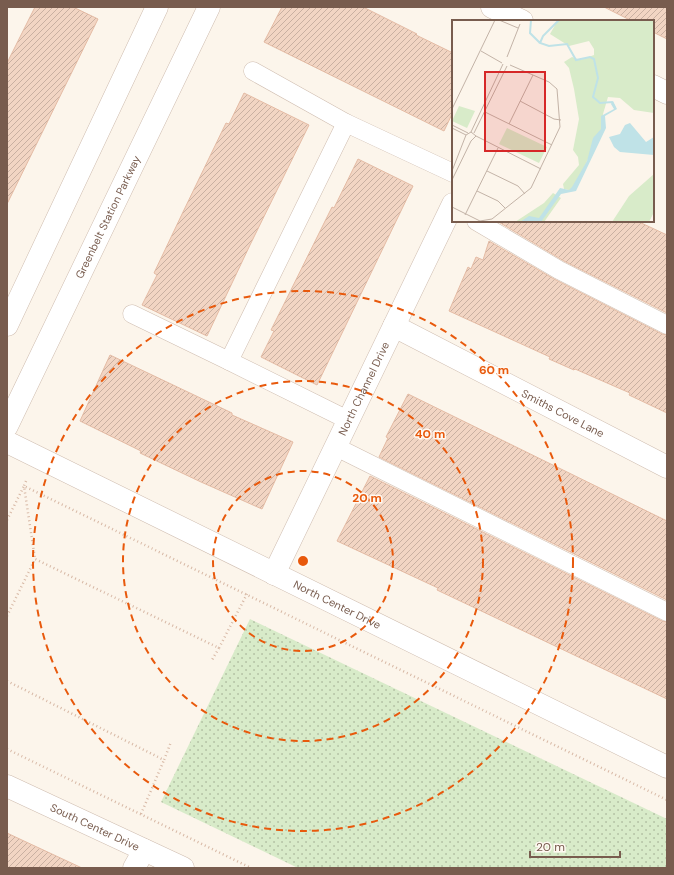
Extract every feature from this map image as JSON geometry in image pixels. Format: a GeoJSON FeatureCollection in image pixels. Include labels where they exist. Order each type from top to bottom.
{"type":"FeatureCollection","features":[{"type":"Feature","properties":{"kind":"street"},"geometry":{"type":"LineString","coordinates":[[7,325],[157,7]]}},
{"type":"Feature","properties":{"kind":"street","name":"Greenbelt Station Parkway"},"geometry":{"type":"LineString","coordinates":[[7,426],[209,7]]}},
{"type":"Feature","properties":{"kind":"street"},"geometry":{"type":"LineString","coordinates":[[492,7],[520,20]]}},
{"type":"Feature","properties":{"kind":"street"},"geometry":{"type":"LineString","coordinates":[[654,86],[667,93]]}},
{"type":"Feature","properties":{"kind":"street","name":"North Channel Drive"},"geometry":{"type":"LineString","coordinates":[[274,574],[452,208]]}},
{"type":"Feature","properties":{"kind":"street","name":"Smiths Cove Lane"},"geometry":{"type":"LineString","coordinates":[[394,326],[667,467]]}},
{"type":"Feature","properties":{"kind":"street","name":"North Center Drive"},"geometry":{"type":"LineString","coordinates":[[7,442],[667,767]]}},
{"type":"Feature","properties":{"kind":"street","name":"South Center Drive"},"geometry":{"type":"LineString","coordinates":[[7,786],[139,859],[183,868]]}},
{"type":"Feature","properties":{"kind":"lane"},"geometry":{"type":"LineString","coordinates":[[252,71],[346,123],[452,174]]}},
{"type":"Feature","properties":{"kind":"lane"},"geometry":{"type":"LineString","coordinates":[[229,361],[346,123]]}},
{"type":"Feature","properties":{"kind":"lane"},"geometry":{"type":"LineString","coordinates":[[478,222],[559,270],[667,325]]}},
{"type":"Feature","properties":{"kind":"lane"},"geometry":{"type":"LineString","coordinates":[[132,314],[348,420]]}},
{"type":"Feature","properties":{"kind":"lane"},"geometry":{"type":"LineString","coordinates":[[336,447],[667,612]]}},
{"type":"Feature","properties":{"kind":"path"},"geometry":{"type":"LineString","coordinates":[[7,520],[39,457]]}},
{"type":"Feature","properties":{"kind":"path"},"geometry":{"type":"LineString","coordinates":[[7,616],[35,559],[24,486]]}},
{"type":"Feature","properties":{"kind":"path"},"geometry":{"type":"LineString","coordinates":[[24,486],[667,800]]}},
{"type":"Feature","properties":{"kind":"path"},"geometry":{"type":"LineString","coordinates":[[35,559],[219,648]]}},
{"type":"Feature","properties":{"kind":"path"},"geometry":{"type":"LineString","coordinates":[[212,660],[247,594]]}},
{"type":"Feature","properties":{"kind":"path"},"geometry":{"type":"LineString","coordinates":[[7,681],[164,760]]}},
{"type":"Feature","properties":{"kind":"path"},"geometry":{"type":"LineString","coordinates":[[141,814],[171,742]]}},
{"type":"Feature","properties":{"kind":"path"},"geometry":{"type":"LineString","coordinates":[[7,749],[251,868]]}},
{"type":"Feature","properties":{"kind":"green space"},"geometry":{"type":"Polygon","coordinates":[[[250,619],[667,819],[667,868],[298,868],[161,802],[250,619]]]}},
{"type":"Feature","properties":{"kind":"building"},"geometry":{"type":"Polygon","coordinates":[[[35,7],[73,7],[98,19],[7,204],[7,63],[35,7]]]}},
{"type":"Feature","properties":{"kind":"building"},"geometry":{"type":"Polygon","coordinates":[[[282,7],[363,7],[452,53],[452,114],[444,131],[264,42],[282,7]]]}},
{"type":"Feature","properties":{"kind":"building"},"geometry":{"type":"Polygon","coordinates":[[[604,7],[667,7],[667,39],[654,32],[654,20],[630,20],[604,7]]]}},
{"type":"Feature","properties":{"kind":"building"},"geometry":{"type":"Polygon","coordinates":[[[244,93],[309,125],[207,336],[142,305],[157,275],[154,273],[183,212],[226,123],[229,124],[244,93]]]}},
{"type":"Feature","properties":{"kind":"building"},"geometry":{"type":"Polygon","coordinates":[[[358,159],[413,186],[317,385],[261,357],[274,331],[271,330],[332,207],[334,208],[358,159]]]}},
{"type":"Feature","properties":{"kind":"building"},"geometry":{"type":"Polygon","coordinates":[[[499,222],[639,222],[667,235],[667,313],[564,261],[499,222]]]}},
{"type":"Feature","properties":{"kind":"building"},"geometry":{"type":"Polygon","coordinates":[[[489,241],[554,279],[662,334],[667,335],[667,413],[629,395],[630,393],[549,359],[550,357],[449,311],[468,267],[471,269],[476,257],[483,260],[489,241]]]}},
{"type":"Feature","properties":{"kind":"building"},"geometry":{"type":"Polygon","coordinates":[[[110,355],[232,413],[232,415],[293,442],[262,509],[140,453],[141,451],[80,421],[110,355]]]}},
{"type":"Feature","properties":{"kind":"building"},"geometry":{"type":"Polygon","coordinates":[[[408,394],[667,521],[667,600],[379,457],[388,438],[386,437],[408,394]]]}},
{"type":"Feature","properties":{"kind":"building"},"geometry":{"type":"Polygon","coordinates":[[[370,476],[662,621],[667,622],[667,699],[437,590],[438,588],[337,541],[370,476]]]}},
{"type":"Feature","properties":{"kind":"building"},"geometry":{"type":"Polygon","coordinates":[[[7,833],[24,841],[82,868],[7,868],[7,833]]]}}]}
